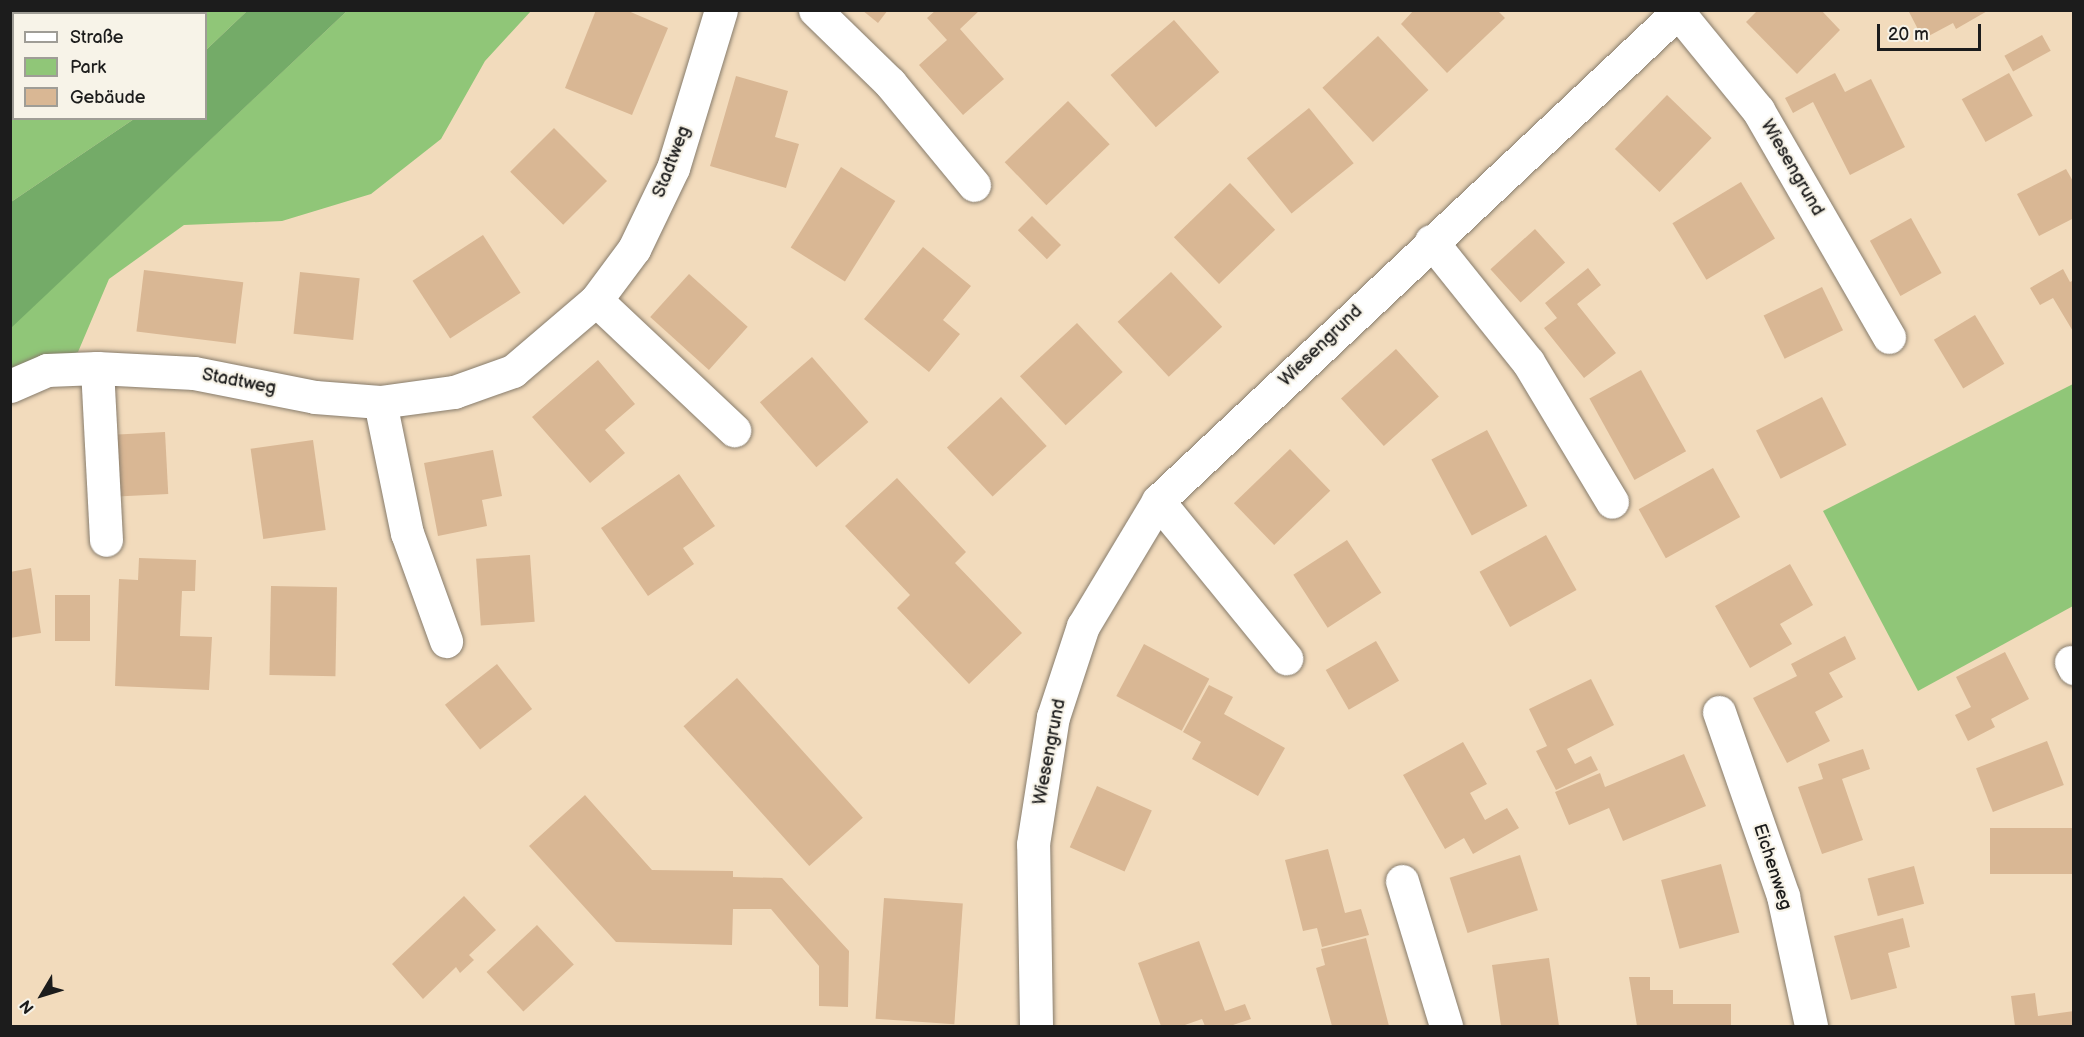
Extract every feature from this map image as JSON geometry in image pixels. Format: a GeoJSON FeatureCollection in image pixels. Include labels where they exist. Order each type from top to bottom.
{"type":"FeatureCollection","features":[{"type":"Feature","properties":{"kind":"street","name":"Stadtweg"},"geometry":{"type":"LineString","coordinates":[[10,386],[47,370],[97,368],[194,373],[315,397],[380,402],[454,392],[513,371],[596,300],[634,249],[673,168],[721,10]]}},
{"type":"Feature","properties":{"kind":"street"},"geometry":{"type":"LineString","coordinates":[[815,10],[890,83],[974,185]]}},
{"type":"Feature","properties":{"kind":"street","name":"Wiesengrund"},"geometry":{"type":"LineString","coordinates":[[1036,1026],[1033,844],[1053,717],[1083,626],[1158,501],[1431,241],[1679,11],[1758,110],[1889,337]]}},
{"type":"Feature","properties":{"kind":"street"},"geometry":{"type":"LineString","coordinates":[[1431,241],[1528,362],[1612,502]]}},
{"type":"Feature","properties":{"kind":"street"},"geometry":{"type":"LineString","coordinates":[[596,300],[734,430]]}},
{"type":"Feature","properties":{"kind":"street"},"geometry":{"type":"LineString","coordinates":[[97,368],[106,540]]}},
{"type":"Feature","properties":{"kind":"street"},"geometry":{"type":"LineString","coordinates":[[380,402],[407,533],[446,641]]}},
{"type":"Feature","properties":{"kind":"street"},"geometry":{"type":"LineString","coordinates":[[1158,501],[1286,658]]}},
{"type":"Feature","properties":{"kind":"street","name":"Eichenweg"},"geometry":{"type":"LineString","coordinates":[[1719,712],[1783,896],[1811,1026]]}},
{"type":"Feature","properties":{"kind":"street"},"geometry":{"type":"LineString","coordinates":[[1402,881],[1446,1026]]}},
{"type":"Feature","properties":{"kind":"green space"},"geometry":{"type":"Polygon","coordinates":[[[11,11],[247,11],[207,49],[207,12],[12,12],[12,120],[133,120],[11,202],[11,11]]]}},
{"type":"Feature","properties":{"kind":"green space"},"geometry":{"type":"Polygon","coordinates":[[[247,11],[347,11],[11,328],[11,202],[133,120],[207,120],[207,49],[247,11]]]}},
{"type":"Feature","properties":{"kind":"green space"},"geometry":{"type":"Polygon","coordinates":[[[347,11],[531,11],[485,61],[441,139],[371,194],[282,221],[184,225],[109,279],[78,352],[11,374],[10,328],[347,11]]]}},
{"type":"Feature","properties":{"kind":"green space"},"geometry":{"type":"Polygon","coordinates":[[[2073,384],[2073,606],[1918,691],[1823,511],[2073,384]]]}},
{"type":"Feature","properties":{"kind":"building"},"geometry":{"type":"Polygon","coordinates":[[[596,10],[626,10],[668,28],[632,115],[565,88],[596,10]]]}},
{"type":"Feature","properties":{"kind":"building"},"geometry":{"type":"Polygon","coordinates":[[[862,10],[888,10],[878,23],[862,10]]]}},
{"type":"Feature","properties":{"kind":"building"},"geometry":{"type":"Polygon","coordinates":[[[936,10],[980,10],[960,29],[1004,79],[963,115],[919,65],[947,40],[927,18],[936,10]]]}},
{"type":"Feature","properties":{"kind":"building"},"geometry":{"type":"Polygon","coordinates":[[[1414,10],[1497,10],[1505,18],[1447,73],[1401,24],[1414,10]]]}},
{"type":"Feature","properties":{"kind":"building"},"geometry":{"type":"Polygon","coordinates":[[[1758,10],[1821,10],[1840,30],[1797,74],[1746,22],[1758,10]]]}},
{"type":"Feature","properties":{"kind":"building"},"geometry":{"type":"Polygon","coordinates":[[[1908,10],[1989,10],[1956,29],[1953,23],[1923,39],[1908,10]]]}},
{"type":"Feature","properties":{"kind":"building"},"geometry":{"type":"Polygon","coordinates":[[[1174,20],[1219,72],[1156,127],[1111,75],[1174,20]]]}},
{"type":"Feature","properties":{"kind":"building"},"geometry":{"type":"Polygon","coordinates":[[[2042,35],[2051,51],[2013,72],[2004,56],[2042,35]]]}},
{"type":"Feature","properties":{"kind":"building"},"geometry":{"type":"Polygon","coordinates":[[[1378,36],[1428,90],[1373,142],[1322,88],[1378,36]]]}},
{"type":"Feature","properties":{"kind":"building"},"geometry":{"type":"Polygon","coordinates":[[[1835,73],[1845,92],[1871,79],[1905,147],[1850,175],[1813,102],[1793,113],[1785,98],[1835,73]]]}},
{"type":"Feature","properties":{"kind":"building"},"geometry":{"type":"Polygon","coordinates":[[[2009,73],[2033,116],[1986,142],[1962,99],[2009,73]]]}},
{"type":"Feature","properties":{"kind":"building"},"geometry":{"type":"Polygon","coordinates":[[[736,76],[788,91],[775,137],[799,144],[786,188],[710,166],[736,76]]]}},
{"type":"Feature","properties":{"kind":"building"},"geometry":{"type":"Polygon","coordinates":[[[1667,95],[1712,138],[1659,192],[1615,149],[1667,95]]]}},
{"type":"Feature","properties":{"kind":"building"},"geometry":{"type":"Polygon","coordinates":[[[1068,101],[1110,144],[1046,205],[1005,162],[1068,101]]]}},
{"type":"Feature","properties":{"kind":"building"},"geometry":{"type":"Polygon","coordinates":[[[1309,108],[1354,163],[1292,214],[1247,158],[1309,108]]]}},
{"type":"Feature","properties":{"kind":"building"},"geometry":{"type":"Polygon","coordinates":[[[554,128],[607,181],[563,225],[510,172],[554,128]]]}},
{"type":"Feature","properties":{"kind":"building"},"geometry":{"type":"Polygon","coordinates":[[[841,167],[895,201],[845,281],[791,248],[841,167]]]}},
{"type":"Feature","properties":{"kind":"building"},"geometry":{"type":"Polygon","coordinates":[[[2066,169],[2074,183],[2074,218],[2039,236],[2017,194],[2066,169]]]}},
{"type":"Feature","properties":{"kind":"building"},"geometry":{"type":"Polygon","coordinates":[[[1741,182],[1775,239],[1706,280],[1672,223],[1741,182]]]}},
{"type":"Feature","properties":{"kind":"building"},"geometry":{"type":"Polygon","coordinates":[[[1230,183],[1275,230],[1219,284],[1174,237],[1230,183]]]}},
{"type":"Feature","properties":{"kind":"building"},"geometry":{"type":"Polygon","coordinates":[[[1032,216],[1061,245],[1047,259],[1018,230],[1032,216]]]}},
{"type":"Feature","properties":{"kind":"building"},"geometry":{"type":"Polygon","coordinates":[[[1911,218],[1942,273],[1900,296],[1870,241],[1911,218]]]}},
{"type":"Feature","properties":{"kind":"building"},"geometry":{"type":"Polygon","coordinates":[[[1535,229],[1565,262],[1521,303],[1490,269],[1535,229]]]}},
{"type":"Feature","properties":{"kind":"building"},"geometry":{"type":"Polygon","coordinates":[[[483,235],[521,293],[450,339],[413,281],[483,235]]]}},
{"type":"Feature","properties":{"kind":"building"},"geometry":{"type":"Polygon","coordinates":[[[923,247],[971,286],[943,320],[960,334],[929,372],[864,319],[923,247]]]}},
{"type":"Feature","properties":{"kind":"building"},"geometry":{"type":"Polygon","coordinates":[[[1588,268],[1601,285],[1577,304],[1616,353],[1584,378],[1544,328],[1557,318],[1545,303],[1588,268]]]}},
{"type":"Feature","properties":{"kind":"building"},"geometry":{"type":"Polygon","coordinates":[[[2063,269],[2070,282],[2074,280],[2074,333],[2053,298],[2040,305],[2030,288],[2063,269]]]}},
{"type":"Feature","properties":{"kind":"building"},"geometry":{"type":"Polygon","coordinates":[[[144,270],[243,282],[236,344],[136,332],[144,270]]]}},
{"type":"Feature","properties":{"kind":"building"},"geometry":{"type":"Polygon","coordinates":[[[300,272],[360,278],[353,340],[294,334],[300,272]]]}},
{"type":"Feature","properties":{"kind":"building"},"geometry":{"type":"Polygon","coordinates":[[[1171,272],[1222,327],[1169,377],[1118,322],[1171,272]]]}},
{"type":"Feature","properties":{"kind":"building"},"geometry":{"type":"Polygon","coordinates":[[[689,274],[748,327],[709,370],[650,317],[689,274]]]}},
{"type":"Feature","properties":{"kind":"building"},"geometry":{"type":"Polygon","coordinates":[[[1822,287],[1843,330],[1785,359],[1764,315],[1822,287]]]}},
{"type":"Feature","properties":{"kind":"building"},"geometry":{"type":"Polygon","coordinates":[[[1975,315],[2004,364],[1963,389],[1934,340],[1975,315]]]}},
{"type":"Feature","properties":{"kind":"building"},"geometry":{"type":"Polygon","coordinates":[[[1077,323],[1123,372],[1066,425],[1020,376],[1077,323]]]}},
{"type":"Feature","properties":{"kind":"building"},"geometry":{"type":"Polygon","coordinates":[[[1396,349],[1439,397],[1384,446],[1341,399],[1396,349]]]}},
{"type":"Feature","properties":{"kind":"building"},"geometry":{"type":"Polygon","coordinates":[[[812,357],[868,422],[816,467],[760,402],[812,357]]]}},
{"type":"Feature","properties":{"kind":"building"},"geometry":{"type":"Polygon","coordinates":[[[598,360],[635,404],[605,430],[625,453],[590,483],[532,417],[598,360]]]}},
{"type":"Feature","properties":{"kind":"building"},"geometry":{"type":"Polygon","coordinates":[[[1641,370],[1686,451],[1634,480],[1589,399],[1641,370]]]}},
{"type":"Feature","properties":{"kind":"building"},"geometry":{"type":"Polygon","coordinates":[[[1001,397],[1047,446],[993,496],[947,447],[1001,397]]]}},
{"type":"Feature","properties":{"kind":"building"},"geometry":{"type":"Polygon","coordinates":[[[1822,397],[1847,445],[1781,479],[1756,431],[1822,397]]]}},
{"type":"Feature","properties":{"kind":"building"},"geometry":{"type":"Polygon","coordinates":[[[1487,430],[1527,506],[1472,536],[1431,460],[1487,430]]]}},
{"type":"Feature","properties":{"kind":"building"},"geometry":{"type":"Polygon","coordinates":[[[165,432],[168,494],[112,497],[109,435],[165,432]]]}},
{"type":"Feature","properties":{"kind":"building"},"geometry":{"type":"Polygon","coordinates":[[[313,440],[326,530],[263,539],[251,449],[313,440]]]}},
{"type":"Feature","properties":{"kind":"building"},"geometry":{"type":"Polygon","coordinates":[[[1290,449],[1330,491],[1274,545],[1234,503],[1290,449]]]}},
{"type":"Feature","properties":{"kind":"building"},"geometry":{"type":"Polygon","coordinates":[[[493,450],[502,496],[482,500],[487,526],[438,536],[424,463],[493,450]]]}},
{"type":"Feature","properties":{"kind":"building"},"geometry":{"type":"Polygon","coordinates":[[[1713,468],[1740,517],[1666,558],[1639,509],[1713,468]]]}},
{"type":"Feature","properties":{"kind":"building"},"geometry":{"type":"Polygon","coordinates":[[[679,474],[715,526],[683,548],[694,564],[648,596],[601,528],[679,474]]]}},
{"type":"Feature","properties":{"kind":"building"},"geometry":{"type":"Polygon","coordinates":[[[897,478],[966,552],[955,563],[1022,633],[969,684],[897,608],[910,595],[845,526],[897,478]]]}},
{"type":"Feature","properties":{"kind":"building"},"geometry":{"type":"Polygon","coordinates":[[[1546,535],[1577,590],[1510,627],[1480,572],[1546,535]]]}},
{"type":"Feature","properties":{"kind":"building"},"geometry":{"type":"Polygon","coordinates":[[[1347,540],[1381,593],[1328,628],[1293,575],[1347,540]]]}},
{"type":"Feature","properties":{"kind":"building"},"geometry":{"type":"Polygon","coordinates":[[[530,555],[535,622],[481,626],[476,559],[530,555]]]}},
{"type":"Feature","properties":{"kind":"building"},"geometry":{"type":"Polygon","coordinates":[[[139,558],[196,560],[195,591],[182,591],[180,636],[212,637],[209,690],[115,686],[119,579],[138,580],[139,558]]]}},
{"type":"Feature","properties":{"kind":"building"},"geometry":{"type":"Polygon","coordinates":[[[1790,564],[1813,605],[1780,624],[1792,644],[1750,668],[1715,606],[1790,564]]]}},
{"type":"Feature","properties":{"kind":"building"},"geometry":{"type":"Polygon","coordinates":[[[31,568],[41,633],[10,638],[10,572],[31,568]]]}},
{"type":"Feature","properties":{"kind":"building"},"geometry":{"type":"Polygon","coordinates":[[[271,586],[337,587],[335,676],[269,675],[271,586]]]}},
{"type":"Feature","properties":{"kind":"building"},"geometry":{"type":"Polygon","coordinates":[[[55,595],[90,595],[90,641],[55,641],[55,595]]]}},
{"type":"Feature","properties":{"kind":"building"},"geometry":{"type":"Polygon","coordinates":[[[1845,636],[1856,659],[1829,673],[1843,697],[1815,712],[1830,741],[1787,763],[1753,698],[1797,676],[1791,664],[1845,636]]]}},
{"type":"Feature","properties":{"kind":"building"},"geometry":{"type":"Polygon","coordinates":[[[1376,641],[1399,681],[1349,710],[1326,670],[1376,641]]]}},
{"type":"Feature","properties":{"kind":"building"},"geometry":{"type":"Polygon","coordinates":[[[1144,644],[1209,679],[1182,731],[1116,696],[1144,644]]]}},
{"type":"Feature","properties":{"kind":"building"},"geometry":{"type":"Polygon","coordinates":[[[2005,652],[2029,699],[1991,719],[1995,727],[1968,741],[1955,715],[1971,707],[1956,677],[2005,652]]]}},
{"type":"Feature","properties":{"kind":"building"},"geometry":{"type":"Polygon","coordinates":[[[497,664],[532,709],[480,750],[445,705],[497,664]]]}},
{"type":"Feature","properties":{"kind":"building"},"geometry":{"type":"Polygon","coordinates":[[[737,678],[863,818],[809,866],[683,726],[737,678]]]}},
{"type":"Feature","properties":{"kind":"building"},"geometry":{"type":"Polygon","coordinates":[[[1591,679],[1614,725],[1567,749],[1575,764],[1591,756],[1598,770],[1556,790],[1536,751],[1547,746],[1529,709],[1591,679]]]}},
{"type":"Feature","properties":{"kind":"building"},"geometry":{"type":"Polygon","coordinates":[[[1209,685],[1233,697],[1224,714],[1285,748],[1258,796],[1192,759],[1201,742],[1183,732],[1209,685]]]}},
{"type":"Feature","properties":{"kind":"building"},"geometry":{"type":"Polygon","coordinates":[[[2047,741],[2064,785],[1993,812],[1976,768],[2047,741]]]}},
{"type":"Feature","properties":{"kind":"building"},"geometry":{"type":"Polygon","coordinates":[[[1463,742],[1487,784],[1470,793],[1485,820],[1507,808],[1519,828],[1473,854],[1464,838],[1445,849],[1403,775],[1463,742]]]}},
{"type":"Feature","properties":{"kind":"building"},"geometry":{"type":"Polygon","coordinates":[[[1863,749],[1870,769],[1842,779],[1863,840],[1822,854],[1798,787],[1823,779],[1818,764],[1863,749]]]}},
{"type":"Feature","properties":{"kind":"building"},"geometry":{"type":"Polygon","coordinates":[[[1684,754],[1706,806],[1623,841],[1609,808],[1569,825],[1555,792],[1600,773],[1605,787],[1684,754]]]}},
{"type":"Feature","properties":{"kind":"building"},"geometry":{"type":"Polygon","coordinates":[[[1097,786],[1152,810],[1125,872],[1070,847],[1097,786]]]}},
{"type":"Feature","properties":{"kind":"building"},"geometry":{"type":"Polygon","coordinates":[[[585,795],[652,870],[733,871],[733,877],[782,878],[849,951],[848,1007],[819,1006],[819,966],[771,909],[733,909],[732,945],[616,942],[529,846],[585,795]]]}},
{"type":"Feature","properties":{"kind":"building"},"geometry":{"type":"Polygon","coordinates":[[[1990,828],[2074,828],[2074,874],[1990,874],[1990,828]]]}},
{"type":"Feature","properties":{"kind":"building"},"geometry":{"type":"Polygon","coordinates":[[[1328,849],[1345,913],[1361,909],[1369,935],[1322,947],[1317,928],[1303,931],[1285,860],[1328,849]]]}},
{"type":"Feature","properties":{"kind":"building"},"geometry":{"type":"Polygon","coordinates":[[[1520,855],[1538,910],[1468,933],[1450,878],[1520,855]]]}},
{"type":"Feature","properties":{"kind":"building"},"geometry":{"type":"Polygon","coordinates":[[[1721,864],[1739,933],[1679,949],[1661,880],[1721,864]]]}},
{"type":"Feature","properties":{"kind":"building"},"geometry":{"type":"Polygon","coordinates":[[[1914,866],[1924,904],[1878,916],[1868,878],[1914,866]]]}},
{"type":"Feature","properties":{"kind":"building"},"geometry":{"type":"Polygon","coordinates":[[[464,896],[496,930],[469,955],[474,960],[460,973],[456,967],[423,999],[392,964],[464,896]]]}},
{"type":"Feature","properties":{"kind":"building"},"geometry":{"type":"Polygon","coordinates":[[[884,898],[963,904],[954,1024],[876,1019],[884,898]]]}},
{"type":"Feature","properties":{"kind":"building"},"geometry":{"type":"Polygon","coordinates":[[[1903,918],[1910,947],[1888,953],[1897,988],[1851,1000],[1834,936],[1903,918]]]}},
{"type":"Feature","properties":{"kind":"building"},"geometry":{"type":"Polygon","coordinates":[[[537,925],[574,964],[523,1012],[487,972],[537,925]]]}},
{"type":"Feature","properties":{"kind":"building"},"geometry":{"type":"Polygon","coordinates":[[[1366,938],[1389,1026],[1332,1026],[1316,968],[1325,965],[1321,949],[1366,938]]]}},
{"type":"Feature","properties":{"kind":"building"},"geometry":{"type":"Polygon","coordinates":[[[1199,941],[1225,1011],[1245,1004],[1251,1019],[1230,1026],[1205,1026],[1202,1019],[1182,1026],[1161,1026],[1138,963],[1199,941]]]}},
{"type":"Feature","properties":{"kind":"building"},"geometry":{"type":"Polygon","coordinates":[[[1549,958],[1559,1026],[1501,1026],[1492,965],[1549,958]]]}},
{"type":"Feature","properties":{"kind":"building"},"geometry":{"type":"Polygon","coordinates":[[[1629,977],[1650,977],[1650,990],[1673,990],[1673,1004],[1731,1004],[1731,1026],[1637,1026],[1629,977]]]}},
{"type":"Feature","properties":{"kind":"building"},"geometry":{"type":"Polygon","coordinates":[[[2035,993],[2038,1016],[2074,1011],[2074,1026],[2015,1026],[2011,996],[2035,993]]]}}]}
